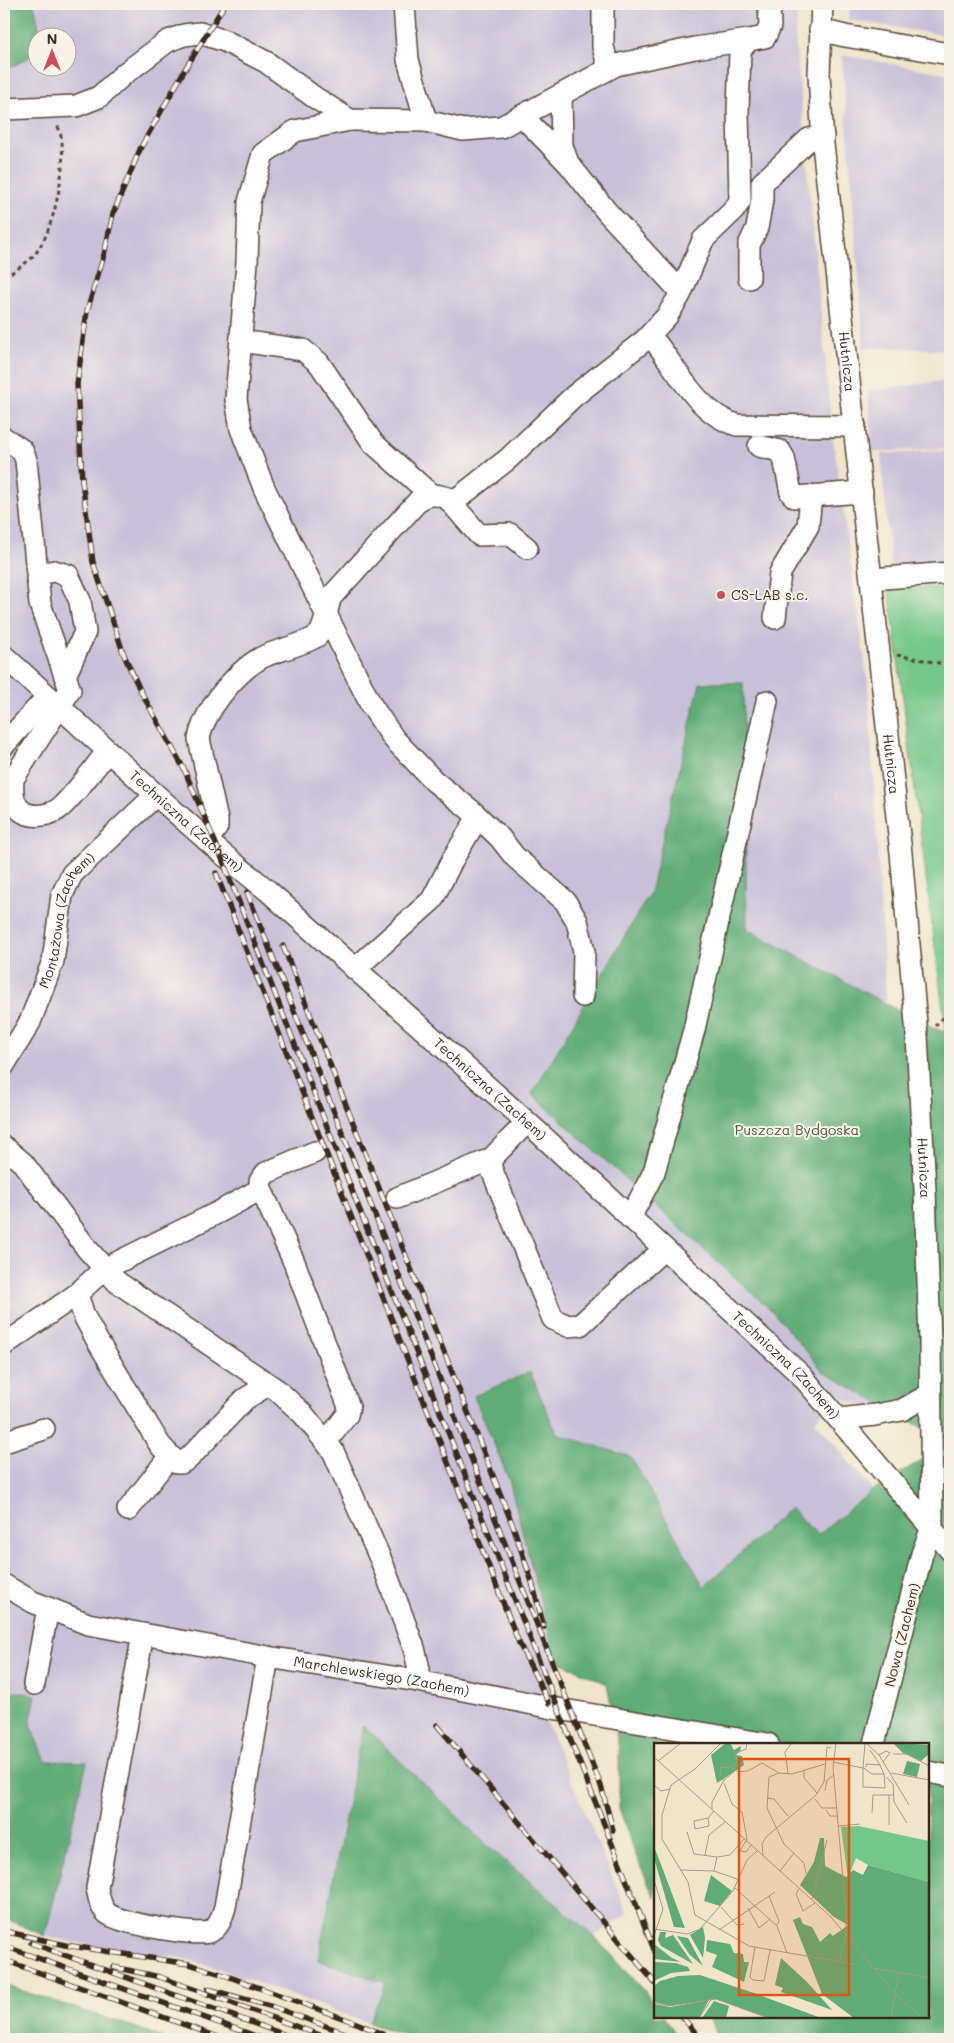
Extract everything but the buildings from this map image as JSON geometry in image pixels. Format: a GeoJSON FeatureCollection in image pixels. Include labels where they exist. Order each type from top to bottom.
{"type":"FeatureCollection","features":[{"type":"Feature","properties":{"kind":"street"},"geometry":{"type":"LineString","coordinates":[[404,4],[408,60],[426,121]]}},
{"type":"Feature","properties":{"kind":"street"},"geometry":{"type":"LineString","coordinates":[[603,4],[604,47],[609,68]]}},
{"type":"Feature","properties":{"kind":"street"},"geometry":{"type":"LineString","coordinates":[[583,996],[584,951],[577,921],[566,901],[515,857],[500,838],[478,817],[434,781],[394,739],[371,705],[264,488],[241,429],[236,399],[249,202],[264,154],[295,131],[350,120],[426,121],[463,130],[501,127],[616,65],[695,48],[765,37],[770,26],[769,4]]}},
{"type":"Feature","properties":{"kind":"street","name":"Hutnicza"},"geometry":{"type":"LineString","coordinates":[[822,4],[819,74],[823,136],[901,853],[917,1035],[925,1190],[932,1527]]}},
{"type":"Feature","properties":{"kind":"street"},"geometry":{"type":"LineString","coordinates":[[820,30],[844,36],[950,54]]}},
{"type":"Feature","properties":{"kind":"street"},"geometry":{"type":"LineString","coordinates":[[4,110],[76,106],[99,97],[124,74],[168,41],[184,34],[200,33],[225,41],[266,62],[314,97],[350,120]]}},
{"type":"Feature","properties":{"kind":"street"},"geometry":{"type":"LineString","coordinates":[[207,840],[217,827],[218,820],[201,752],[199,739],[201,727],[234,680],[250,664],[317,636],[325,622],[331,597],[420,499],[439,497],[457,499],[501,465],[574,396],[645,340],[667,316],[681,292],[704,240],[734,210],[740,201],[738,111],[740,50],[750,40]]}},
{"type":"Feature","properties":{"kind":"street"},"geometry":{"type":"LineString","coordinates":[[561,95],[562,146],[568,163]]}},
{"type":"Feature","properties":{"kind":"street"},"geometry":{"type":"LineString","coordinates":[[522,116],[568,163],[607,212],[681,292]]}},
{"type":"Feature","properties":{"kind":"street"},"geometry":{"type":"LineString","coordinates":[[750,278],[749,246],[757,228],[762,200],[762,183],[809,139],[823,136]]}},
{"type":"Feature","properties":{"kind":"street"},"geometry":{"type":"LineString","coordinates":[[241,341],[303,350],[319,363],[373,443],[439,497],[480,535],[510,534],[527,548]]}},
{"type":"Feature","properties":{"kind":"street"},"geometry":{"type":"LineString","coordinates":[[657,344],[706,408],[724,421],[736,425],[855,426]]}},
{"type":"Feature","properties":{"kind":"street"},"geometry":{"type":"LineString","coordinates":[[4,438],[22,450],[26,460],[40,604],[70,690],[53,701],[4,745]]}},
{"type":"Feature","properties":{"kind":"street"},"geometry":{"type":"LineString","coordinates":[[759,446],[780,451],[784,458],[791,493],[795,497],[862,492]]}},
{"type":"Feature","properties":{"kind":"street"},"geometry":{"type":"LineString","coordinates":[[775,618],[780,573],[808,526],[811,496]]}},
{"type":"Feature","properties":{"kind":"street"},"geometry":{"type":"LineString","coordinates":[[37,579],[43,573],[54,571],[68,574],[80,600],[84,632],[65,676]]}},
{"type":"Feature","properties":{"kind":"street"},"geometry":{"type":"LineString","coordinates":[[871,579],[950,573]]}},
{"type":"Feature","properties":{"kind":"street","name":"Techniczna (Zachem)"},"geometry":{"type":"LineString","coordinates":[[4,656],[156,795],[267,890],[527,1122],[801,1375],[950,1550]]}},
{"type":"Feature","properties":{"kind":"street"},"geometry":{"type":"LineString","coordinates":[[630,1218],[654,1172],[694,1030],[767,700]]}},
{"type":"Feature","properties":{"kind":"street"},"geometry":{"type":"LineString","coordinates":[[53,701],[13,779],[12,796],[21,810],[40,816],[60,808],[108,751]]}},
{"type":"Feature","properties":{"kind":"street","name":"Montażowa (Zachem)"},"geometry":{"type":"LineString","coordinates":[[6,1056],[30,1022],[53,961],[62,895],[72,874],[156,795]]}},
{"type":"Feature","properties":{"kind":"street"},"geometry":{"type":"LineString","coordinates":[[355,968],[432,900],[454,857],[478,817]]}},
{"type":"Feature","properties":{"kind":"street"},"geometry":{"type":"LineString","coordinates":[[397,1198],[491,1159],[527,1122]]}},
{"type":"Feature","properties":{"kind":"street"},"geometry":{"type":"LineString","coordinates":[[4,1147],[23,1163],[104,1270],[118,1282],[277,1390],[303,1414],[334,1451],[383,1565],[414,1648],[419,1669],[418,1681]]}},
{"type":"Feature","properties":{"kind":"street"},"geometry":{"type":"LineString","coordinates":[[315,1152],[266,1173],[260,1181],[261,1189],[294,1262],[349,1407],[347,1415],[326,1442]]}},
{"type":"Feature","properties":{"kind":"street"},"geometry":{"type":"LineString","coordinates":[[491,1159],[492,1168],[553,1318],[568,1326],[580,1325],[664,1249]]}},
{"type":"Feature","properties":{"kind":"street"},"geometry":{"type":"LineString","coordinates":[[4,1345],[77,1294],[104,1270],[261,1189]]}},
{"type":"Feature","properties":{"kind":"street"},"geometry":{"type":"LineString","coordinates":[[77,1294],[84,1316],[98,1342],[160,1445],[177,1463],[181,1464],[245,1399],[268,1385]]}},
{"type":"Feature","properties":{"kind":"street"},"geometry":{"type":"LineString","coordinates":[[839,1419],[902,1410],[930,1394]]}},
{"type":"Feature","properties":{"kind":"street"},"geometry":{"type":"LineString","coordinates":[[4,1442],[44,1429]]}},
{"type":"Feature","properties":{"kind":"street"},"geometry":{"type":"LineString","coordinates":[[128,1510],[170,1456]]}},
{"type":"Feature","properties":{"kind":"street","name":"Nowa (Zachem)"},"geometry":{"type":"LineString","coordinates":[[874,1743],[922,1554],[932,1527]]}},
{"type":"Feature","properties":{"kind":"street","name":"Marchlewskiego (Zachem)"},"geometry":{"type":"LineString","coordinates":[[4,1585],[33,1602],[88,1624],[268,1657],[418,1681],[558,1709],[762,1743]]}},
{"type":"Feature","properties":{"kind":"street"},"geometry":{"type":"LineString","coordinates":[[34,1684],[48,1608]]}},
{"type":"Feature","properties":{"kind":"street"},"geometry":{"type":"LineString","coordinates":[[143,1634],[97,1888],[100,1901],[107,1914],[120,1921],[194,1933],[210,1932],[221,1922],[268,1657]]}},
{"type":"Feature","properties":{"kind":"street"},"geometry":{"type":"LineString","coordinates":[[929,1772],[950,1776]]}},
{"type":"Feature","properties":{"kind":"path"},"geometry":{"type":"LineString","coordinates":[[4,276],[35,254],[45,236],[58,199],[64,160],[61,130],[46,107]]}},
{"type":"Feature","properties":{"kind":"path"},"geometry":{"type":"LineString","coordinates":[[879,652],[950,664]]}},
{"type":"Feature","properties":{"kind":"shaded area"},"geometry":{"type":"Polygon","coordinates":[[[34,4],[798,4],[795,35],[832,432],[868,683],[908,1388],[893,1401],[868,1407],[839,1397],[827,1406],[815,1421],[873,1490],[817,1535],[790,1508],[704,1587],[631,1457],[557,1434],[530,1372],[474,1396],[509,1480],[556,1660],[542,1712],[628,1914],[594,1936],[490,1848],[318,1960],[387,1983],[369,2023],[219,1969],[180,1958],[97,1947],[45,1936],[87,1762],[45,1761],[30,1724],[35,1695],[4,1690],[4,71],[28,58],[28,78],[78,78],[78,28],[39,28],[34,4]]]}},
{"type":"Feature","properties":{"kind":"shaded area"},"geometry":{"type":"Polygon","coordinates":[[[851,4],[950,4],[950,36],[848,20],[851,4]]]}},
{"type":"Feature","properties":{"kind":"shaded area"},"geometry":{"type":"Polygon","coordinates":[[[842,55],[950,74],[950,350],[864,347],[842,55]]]}},
{"type":"Feature","properties":{"kind":"shaded area"},"geometry":{"type":"Polygon","coordinates":[[[942,381],[948,448],[873,452],[868,391],[942,381]]]}},
{"type":"Feature","properties":{"kind":"shaded area"},"geometry":{"type":"Polygon","coordinates":[[[950,450],[950,567],[891,571],[881,454],[950,450]]]}},
{"type":"Feature","properties":{"kind":"green space"},"geometry":{"type":"Polygon","coordinates":[[[4,4],[34,4],[39,28],[28,28],[28,58],[4,71],[4,4]]]}},
{"type":"Feature","properties":{"kind":"green space"},"geometry":{"type":"Polygon","coordinates":[[[950,587],[950,1025],[946,1032],[889,589],[950,587]]]}},
{"type":"Feature","properties":{"kind":"green space","name":"Puszcza Bydgoska"},"geometry":{"type":"Polygon","coordinates":[[[700,683],[743,683],[747,929],[927,1026],[946,1032],[950,1025],[950,2039],[719,2039],[709,2018],[929,2018],[929,1743],[654,1743],[654,1896],[636,1856],[619,1808],[619,1749],[607,1684],[556,1660],[509,1480],[474,1396],[530,1372],[557,1434],[631,1457],[704,1587],[790,1508],[818,1535],[873,1490],[949,1443],[824,1372],[772,1311],[532,1094],[650,893],[700,683]]]}},
{"type":"Feature","properties":{"kind":"green space"},"geometry":{"type":"Polygon","coordinates":[[[4,1690],[36,1695],[30,1724],[45,1761],[87,1762],[45,1936],[4,1918],[4,1690]]]}},
{"type":"Feature","properties":{"kind":"green space"},"geometry":{"type":"Polygon","coordinates":[[[363,1725],[490,1848],[594,1936],[644,1990],[654,2005],[654,2018],[665,2018],[680,2039],[415,2039],[369,2023],[386,1983],[318,1960],[363,1725]]]}},
{"type":"Feature","properties":{"kind":"green space"},"geometry":{"type":"Polygon","coordinates":[[[4,1985],[131,2026],[167,2039],[4,2039],[4,1985]]]}},
{"type":"Feature","properties":{"kind":"railway"},"geometry":{"type":"LineString","coordinates":[[225,4],[141,147],[113,214],[104,255],[87,311],[77,384],[82,481],[93,562],[124,655],[140,690],[184,769],[219,851],[654,1949]]}},
{"type":"Feature","properties":{"kind":"railway"},"geometry":{"type":"LineString","coordinates":[[216,873],[519,1643],[549,1703]]}},
{"type":"Feature","properties":{"kind":"railway"},"geometry":{"type":"LineString","coordinates":[[247,892],[601,1786],[613,1830]]}},
{"type":"Feature","properties":{"kind":"railway"},"geometry":{"type":"LineString","coordinates":[[283,946],[513,1526],[532,1582],[544,1627]]}},
{"type":"Feature","properties":{"kind":"railway"},"geometry":{"type":"LineString","coordinates":[[437,1725],[654,1982]]}},
{"type":"Feature","properties":{"kind":"railway"},"geometry":{"type":"LineString","coordinates":[[4,1931],[65,1945],[189,1964],[359,2024],[394,2039]]}},
{"type":"Feature","properties":{"kind":"railway"},"geometry":{"type":"LineString","coordinates":[[31,1943],[297,2039]]}},
{"type":"Feature","properties":{"kind":"railway"},"geometry":{"type":"LineString","coordinates":[[4,1946],[264,2039]]}},
{"type":"Feature","properties":{"kind":"railway"},"geometry":{"type":"LineString","coordinates":[[4,1960],[224,2039]]}},
{"type":"Feature","properties":{"kind":"railway"},"geometry":{"type":"LineString","coordinates":[[113,1967],[160,1977],[331,2039]]}},
{"type":"Feature","properties":{"kind":"railway"},"geometry":{"type":"LineString","coordinates":[[208,1989],[273,2007],[362,2039]]}},
{"type":"Feature","properties":{"kind":"railway"},"geometry":{"type":"LineString","coordinates":[[683,2018],[701,2039]]}},
{"type":"Feature","properties":{"kind":"place","name":"CS-LAB s.c."},"geometry":{"type":"Point","coordinates":[721,595]}}]}
